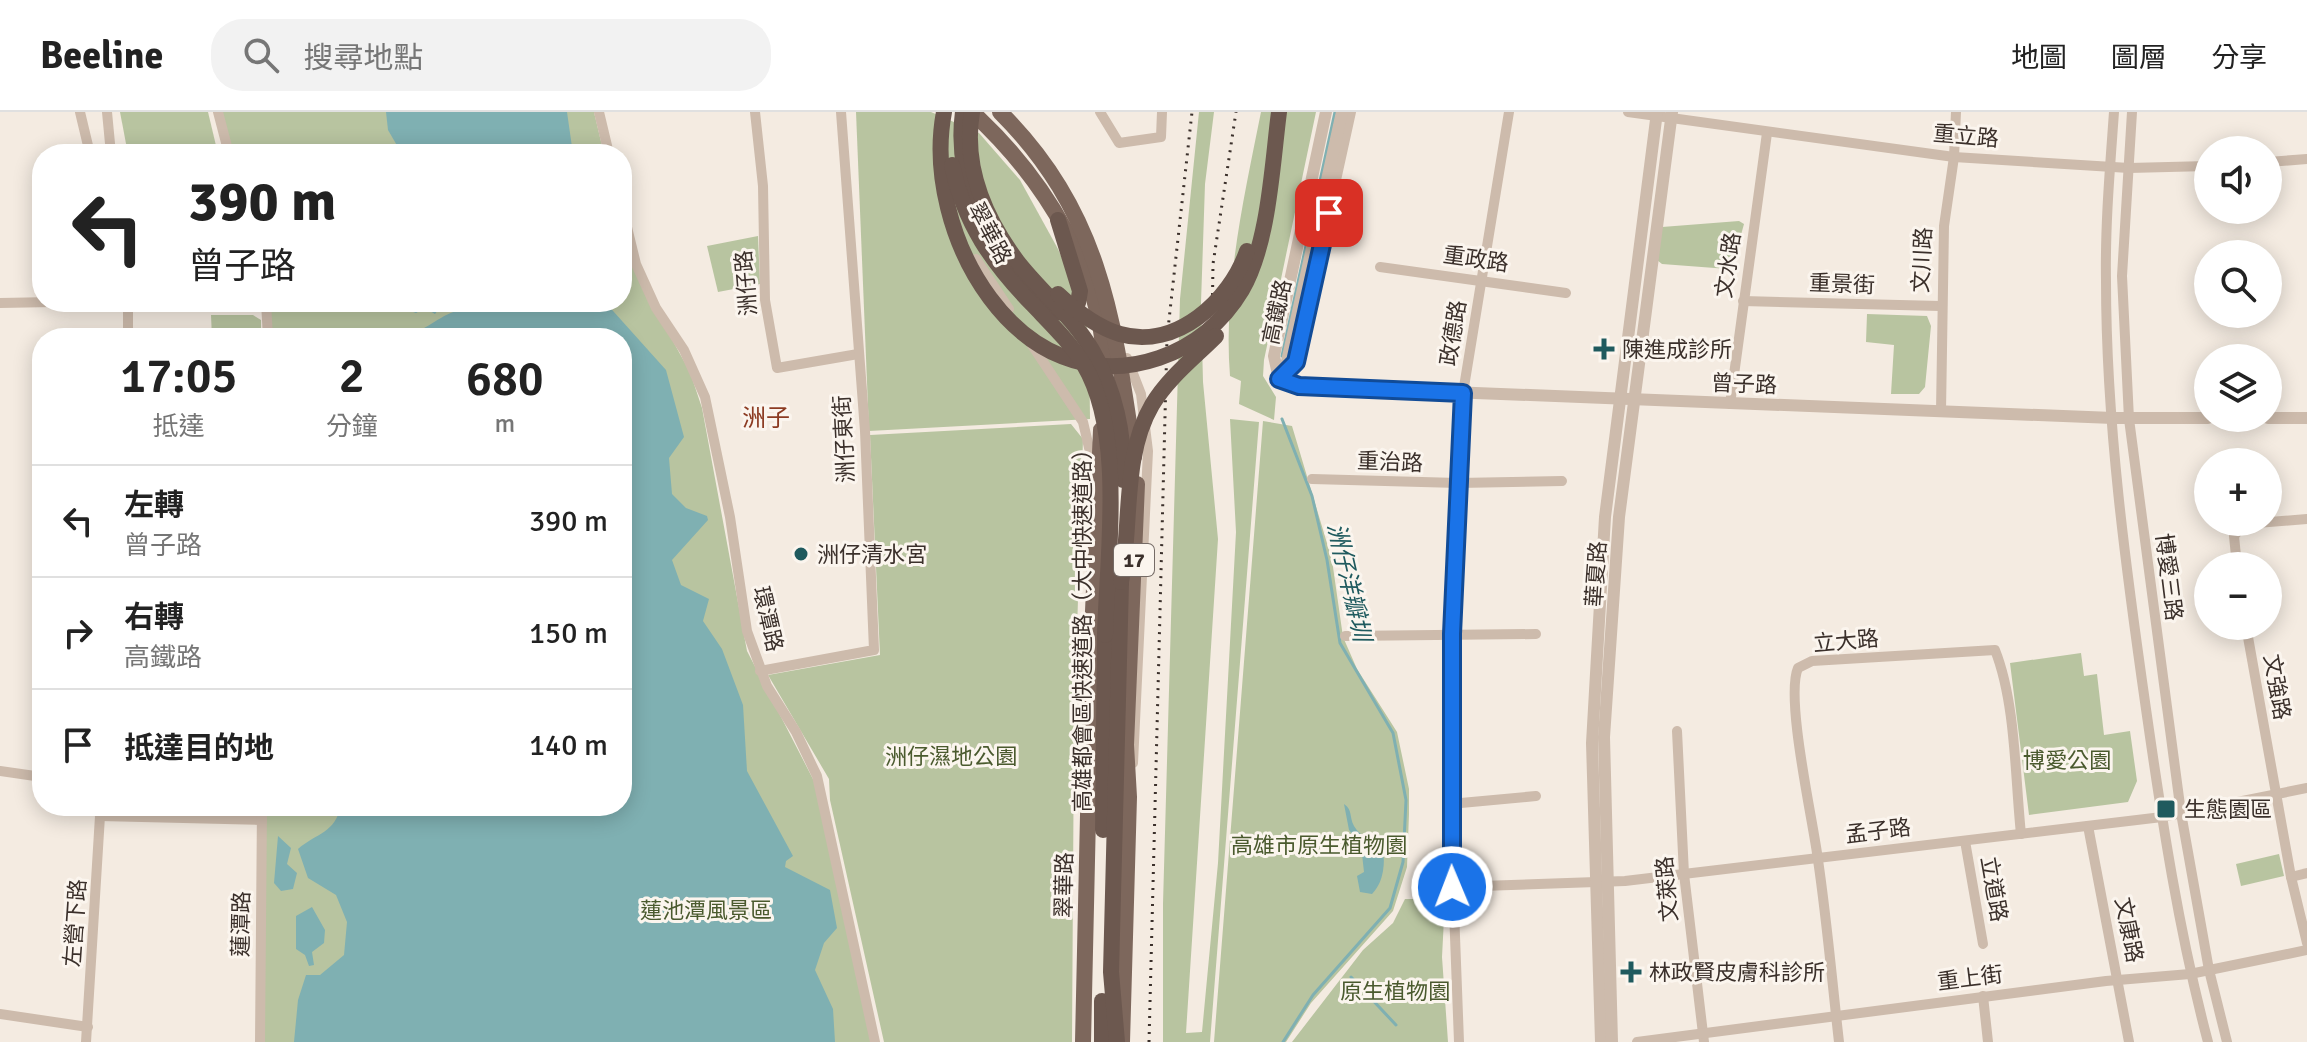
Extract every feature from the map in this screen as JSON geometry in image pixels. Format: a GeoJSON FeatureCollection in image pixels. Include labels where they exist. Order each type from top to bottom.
{"type":"FeatureCollection","features":[{"type":"Feature","properties":{"kind":"highway"},"geometry":{"type":"LineString","coordinates":[[944,112],[942,163],[948,207],[965,258],[982,288],[1012,325],[1034,341],[1075,359],[1104,364],[1136,363],[1171,354],[1198,340],[1231,307],[1246,282],[1258,252],[1279,112]]}},
{"type":"Feature","properties":{"kind":"highway","name":"高雄都會區快速道路（大中快速道路）"},"geometry":{"type":"LineString","coordinates":[[954,112],[952,164],[965,213],[988,255],[1084,365],[1099,399],[1107,437],[1102,1042]]}},
{"type":"Feature","properties":{"kind":"highway"},"geometry":{"type":"LineString","coordinates":[[963,112],[965,174],[979,218],[1007,265],[1053,311],[1063,313],[1080,297],[1058,220]]}},
{"type":"Feature","properties":{"kind":"highway","name":"高雄都會區快速道路（大中快速道路）"},"geometry":{"type":"LineString","coordinates":[[972,112],[970,145],[974,174],[988,213],[1005,242],[1071,322],[1105,376],[1118,415],[1124,467],[1111,972],[1119,1042]]}},
{"type":"Feature","properties":{"kind":"highway"},"geometry":{"type":"LineString","coordinates":[[1005,242],[1065,301],[1105,328],[1149,337],[1187,324],[1222,295],[1245,258],[1259,205],[1272,112]]}},
{"type":"Feature","properties":{"kind":"highway"},"geometry":{"type":"LineString","coordinates":[[1121,582],[1139,435],[1152,405],[1173,377],[1231,318],[1256,278],[1264,253],[1286,112]]}},
{"type":"Feature","properties":{"kind":"main road","name":"翠華路"},"geometry":{"type":"LineString","coordinates":[[972,112],[1011,149],[1058,220],[1094,301],[1104,355],[1083,1042]]}},
{"type":"Feature","properties":{"kind":"main road","name":"17"},"geometry":{"type":"LineString","coordinates":[[1000,112],[1030,144],[1067,198],[1095,256],[1110,305],[1137,483],[1126,745],[1129,797],[1119,1042]]}},
{"type":"Feature","properties":{"kind":"street"},"geometry":{"type":"LineString","coordinates":[[80,112],[88,144]]}},
{"type":"Feature","properties":{"kind":"street"},"geometry":{"type":"LineString","coordinates":[[107,112],[110,144]]}},
{"type":"Feature","properties":{"kind":"street"},"geometry":{"type":"LineString","coordinates":[[218,112],[226,144]]}},
{"type":"Feature","properties":{"kind":"street"},"geometry":{"type":"LineString","coordinates":[[599,112],[607,144]]}},
{"type":"Feature","properties":{"kind":"street","name":"洲仔路"},"geometry":{"type":"LineString","coordinates":[[755,112],[763,186],[765,300],[777,368],[858,354]]}},
{"type":"Feature","properties":{"kind":"street","name":"洲仔東街"},"geometry":{"type":"LineString","coordinates":[[760,671],[874,650],[841,112]]}},
{"type":"Feature","properties":{"kind":"street","name":"翠華路"},"geometry":{"type":"LineString","coordinates":[[938,112],[945,179],[955,221],[1083,422],[1098,489]]}},
{"type":"Feature","properties":{"kind":"street"},"geometry":{"type":"LineString","coordinates":[[1100,112],[1119,143],[1161,137],[1162,112]]}},
{"type":"Feature","properties":{"kind":"street","name":"高鐵路"},"geometry":{"type":"LineString","coordinates":[[1279,379],[1274,356],[1326,112]]}},
{"type":"Feature","properties":{"kind":"street","name":"高鐵路"},"geometry":{"type":"LineString","coordinates":[[1279,379],[1286,366],[1342,112]]}},
{"type":"Feature","properties":{"kind":"street","name":"高鐵路"},"geometry":{"type":"LineString","coordinates":[[1279,379],[1296,362],[1351,112]]}},
{"type":"Feature","properties":{"kind":"street","name":"政德路"},"geometry":{"type":"LineString","coordinates":[[1459,1042],[1450,804],[1458,483],[1463,393],[1509,112]]}},
{"type":"Feature","properties":{"kind":"street","name":"重立路"},"geometry":{"type":"LineString","coordinates":[[1628,112],[1954,157],[2129,168],[2194,166]]}},
{"type":"Feature","properties":{"kind":"street","name":"文川路"},"geometry":{"type":"LineString","coordinates":[[1941,411],[1940,306],[1944,226],[1954,157],[1956,112]]}},
{"type":"Feature","properties":{"kind":"street","name":"博愛三路"},"geometry":{"type":"LineString","coordinates":[[2114,112],[2106,282],[2113,418],[2136,638],[2162,817],[2190,974],[2208,1042]]}},
{"type":"Feature","properties":{"kind":"street","name":"博愛三路"},"geometry":{"type":"LineString","coordinates":[[2132,112],[2122,276],[2129,419],[2181,813],[2209,970],[2227,1042]]}},
{"type":"Feature","properties":{"kind":"street","name":"華夏路"},"geometry":{"type":"LineString","coordinates":[[1627,399],[1657,115]]}},
{"type":"Feature","properties":{"kind":"street","name":"華夏路"},"geometry":{"type":"LineString","coordinates":[[1612,1042],[1592,743],[1608,590],[1605,517],[1672,116]]}},
{"type":"Feature","properties":{"kind":"street","name":"文水路"},"geometry":{"type":"LineString","coordinates":[[1730,404],[1767,133]]}},
{"type":"Feature","properties":{"kind":"street"},"geometry":{"type":"LineString","coordinates":[[2282,161],[2307,159]]}},
{"type":"Feature","properties":{"kind":"street","name":"環潭路"},"geometry":{"type":"LineString","coordinates":[[632,248],[656,308],[684,350],[705,397],[730,517],[747,631],[760,671],[817,776],[875,1042]]}},
{"type":"Feature","properties":{"kind":"street","name":"重政路"},"geometry":{"type":"LineString","coordinates":[[1380,267],[1482,278],[1566,293]]}},
{"type":"Feature","properties":{"kind":"street","name":"重景街"},"geometry":{"type":"LineString","coordinates":[[1743,301],[1940,306]]}},
{"type":"Feature","properties":{"kind":"street"},"geometry":{"type":"LineString","coordinates":[[0,303],[32,302]]}},
{"type":"Feature","properties":{"kind":"street","name":"曾子路"},"geometry":{"type":"LineString","coordinates":[[1279,379],[1299,386],[2129,419],[2194,418]]}},
{"type":"Feature","properties":{"kind":"street"},"geometry":{"type":"LineString","coordinates":[[2282,418],[2307,418]]}},
{"type":"Feature","properties":{"kind":"street","name":"重治路"},"geometry":{"type":"LineString","coordinates":[[1312,479],[1458,483],[1562,481]]}},
{"type":"Feature","properties":{"kind":"street"},"geometry":{"type":"LineString","coordinates":[[2236,552],[2234,536],[2244,524],[2307,519]]}},
{"type":"Feature","properties":{"kind":"street"},"geometry":{"type":"LineString","coordinates":[[1345,636],[1536,634]]}},
{"type":"Feature","properties":{"kind":"street","name":"文強路"},"geometry":{"type":"LineString","coordinates":[[2248,640],[2275,796],[2307,943]]}},
{"type":"Feature","properties":{"kind":"street","name":"立大路"},"geometry":{"type":"LineString","coordinates":[[1839,1042],[1818,858],[1792,681],[1798,668],[1812,661],[1995,650],[2001,667],[2012,742],[2021,834]]}},
{"type":"Feature","properties":{"kind":"street","name":"文萊路"},"geometry":{"type":"LineString","coordinates":[[1677,731],[1684,874],[1704,1038]]}},
{"type":"Feature","properties":{"kind":"street"},"geometry":{"type":"LineString","coordinates":[[0,771],[32,776]]}},
{"type":"Feature","properties":{"kind":"street","name":"孟子路"},"geometry":{"type":"LineString","coordinates":[[1452,887],[1601,882],[1684,874],[2162,817],[2307,788]]}},
{"type":"Feature","properties":{"kind":"street"},"geometry":{"type":"LineString","coordinates":[[1450,804],[1536,796]]}},
{"type":"Feature","properties":{"kind":"street","name":"左營下路"},"geometry":{"type":"LineString","coordinates":[[86,1042],[99,816]]}},
{"type":"Feature","properties":{"kind":"street"},"geometry":{"type":"LineString","coordinates":[[125,816],[141,819],[262,820]]}},
{"type":"Feature","properties":{"kind":"street","name":"蓮潭路"},"geometry":{"type":"LineString","coordinates":[[260,1042],[262,816]]}},
{"type":"Feature","properties":{"kind":"street","name":"文康路"},"geometry":{"type":"LineString","coordinates":[[2088,826],[2129,1042]]}},
{"type":"Feature","properties":{"kind":"street","name":"立道路"},"geometry":{"type":"LineString","coordinates":[[1965,841],[1983,944]]}},
{"type":"Feature","properties":{"kind":"street"},"geometry":{"type":"LineString","coordinates":[[2291,877],[2307,873]]}},
{"type":"Feature","properties":{"kind":"street","name":"華夏路"},"geometry":{"type":"LineString","coordinates":[[1601,882],[1601,1042]]}},
{"type":"Feature","properties":{"kind":"street","name":"重上街"},"geometry":{"type":"LineString","coordinates":[[1637,1042],[1704,1038],[1983,996],[2118,979],[2190,974],[2307,950]]}},
{"type":"Feature","properties":{"kind":"street"},"geometry":{"type":"LineString","coordinates":[[1983,996],[1988,1042]]}},
{"type":"Feature","properties":{"kind":"street"},"geometry":{"type":"LineString","coordinates":[[0,1014],[88,1027]]}},
{"type":"Feature","properties":{"kind":"green space"},"geometry":{"type":"Polygon","coordinates":[[[120,112],[208,112],[216,144],[126,144],[120,112]]]}},
{"type":"Feature","properties":{"kind":"green space"},"geometry":{"type":"Polygon","coordinates":[[[221,112],[594,112],[602,144],[229,144],[221,112]]]}},
{"type":"Feature","properties":{"kind":"green space"},"geometry":{"type":"Polygon","coordinates":[[[856,112],[931,112],[979,133],[1020,180],[1058,249],[1084,309],[1089,340],[1090,419],[869,431],[856,112]]]}},
{"type":"Feature","properties":{"kind":"green space"},"geometry":{"type":"Polygon","coordinates":[[[1199,112],[1214,112],[1205,184],[1201,303],[1203,382],[1218,539],[1186,1033],[1202,1032],[1218,863],[1236,532],[1230,419],[1259,422],[1210,1042],[1163,1042],[1163,904],[1180,299],[1199,112]]]}},
{"type":"Feature","properties":{"kind":"green space"},"geometry":{"type":"Polygon","coordinates":[[[1261,112],[1316,112],[1264,360],[1263,376],[1276,397],[1274,420],[1239,404],[1241,381],[1230,376],[1232,277],[1261,112]]]}},
{"type":"Feature","properties":{"kind":"green space"},"geometry":{"type":"Polygon","coordinates":[[[1739,221],[1744,224],[1732,267],[1728,269],[1662,264],[1657,260],[1662,227],[1739,221]]]}},
{"type":"Feature","properties":{"kind":"green space"},"geometry":{"type":"Polygon","coordinates":[[[758,236],[760,284],[718,292],[707,246],[758,236]]]}},
{"type":"Feature","properties":{"kind":"green space","name":"蓮池潭風景區"},"geometry":{"type":"Polygon","coordinates":[[[632,248],[669,334],[690,372],[702,408],[747,651],[814,781],[871,1042],[263,1042],[265,816],[632,816],[632,328],[270,328],[270,312],[632,312],[632,248]]]}},
{"type":"Feature","properties":{"kind":"green space"},"geometry":{"type":"Polygon","coordinates":[[[1867,314],[1927,316],[1931,326],[1925,387],[1919,394],[1891,394],[1894,345],[1866,342],[1867,314]]]}},
{"type":"Feature","properties":{"kind":"green space"},"geometry":{"type":"Polygon","coordinates":[[[211,315],[253,315],[261,320],[261,328],[212,328],[211,315]]]}},
{"type":"Feature","properties":{"kind":"green space","name":"高雄市原生植物園"},"geometry":{"type":"Polygon","coordinates":[[[1263,421],[1292,426],[1332,560],[1343,637],[1357,669],[1397,732],[1409,789],[1407,867],[1393,911],[1311,1003],[1286,1042],[1214,1042],[1263,421]]]}},
{"type":"Feature","properties":{"kind":"green space","name":"洲仔濕地公園"},"geometry":{"type":"Polygon","coordinates":[[[1071,424],[1083,439],[1074,728],[1072,1042],[884,1042],[830,800],[829,779],[768,675],[880,655],[870,435],[1071,424]]]}},
{"type":"Feature","properties":{"kind":"green space","name":"博愛公園"},"geometry":{"type":"Polygon","coordinates":[[[2081,653],[2084,676],[2097,674],[2104,735],[2130,731],[2137,781],[2128,802],[2029,815],[2010,663],[2081,653]]]}},
{"type":"Feature","properties":{"kind":"green space"},"geometry":{"type":"Polygon","coordinates":[[[2279,854],[2284,876],[2241,886],[2236,864],[2279,854]]]}},
{"type":"Feature","properties":{"kind":"green space","name":"原生植物園"},"geometry":{"type":"Polygon","coordinates":[[[1405,899],[1445,899],[1442,957],[1448,1042],[1292,1042],[1363,950],[1393,923],[1405,899]]]}},
{"type":"Feature","properties":{"kind":"water"},"geometry":{"type":"Polygon","coordinates":[[[386,112],[567,112],[572,144],[396,144],[388,130],[386,112]]]}},
{"type":"Feature","properties":{"kind":"water","name":"蓮池潭風景區"},"geometry":{"type":"Polygon","coordinates":[[[614,312],[628,328],[423,328],[448,314],[614,312]]]}},
{"type":"Feature","properties":{"kind":"water","name":"蓮池潭風景區"},"geometry":{"type":"Polygon","coordinates":[[[632,332],[666,370],[684,437],[669,458],[672,494],[686,508],[707,516],[708,520],[672,560],[681,585],[709,599],[703,621],[722,649],[743,705],[747,771],[793,856],[786,861],[785,867],[830,890],[837,928],[824,943],[815,970],[833,1009],[835,1042],[294,1042],[298,1000],[306,975],[320,975],[344,955],[347,922],[336,895],[308,878],[298,849],[335,822],[338,816],[632,816],[632,332]]]}},
{"type":"Feature","properties":{"kind":"water"},"geometry":{"type":"Polygon","coordinates":[[[1344,804],[1359,832],[1383,853],[1381,878],[1372,894],[1360,892],[1357,876],[1364,872],[1361,845],[1349,830],[1344,804]]]}},
{"type":"Feature","properties":{"kind":"water"},"geometry":{"type":"Polygon","coordinates":[[[278,836],[291,848],[287,864],[297,873],[293,889],[281,891],[274,883],[278,836]]]}},
{"type":"Feature","properties":{"kind":"water"},"geometry":{"type":"Polygon","coordinates":[[[312,907],[325,930],[324,943],[312,952],[314,965],[309,966],[305,955],[296,949],[296,916],[312,907]]]}},
{"type":"Feature","properties":{"kind":"waterway","name":"洲仔洋瓣圳"},"geometry":{"type":"LineString","coordinates":[[1282,356],[1335,112]]}},
{"type":"Feature","properties":{"kind":"waterway","name":"洲仔洋瓣圳"},"geometry":{"type":"LineString","coordinates":[[1282,419],[1312,496],[1327,560],[1340,643],[1393,733],[1406,800],[1403,862],[1390,908],[1313,995],[1283,1042]]}},
{"type":"Feature","properties":{"kind":"waterway"},"geometry":{"type":"LineString","coordinates":[[1351,977],[1396,1025]]}},
{"type":"Feature","properties":{"kind":"railway"},"geometry":{"type":"LineString","coordinates":[[1149,1042],[1167,338],[1192,112]]}},
{"type":"Feature","properties":{"kind":"railway"},"geometry":{"type":"LineString","coordinates":[[1212,327],[1213,264],[1236,112]]}},
{"type":"Feature","properties":{"kind":"place","name":"陳進成診所"},"geometry":{"type":"Point","coordinates":[1604,349]}},
{"type":"Feature","properties":{"kind":"place","name":"洲仔清水宮"},"geometry":{"type":"Point","coordinates":[801,554]}},
{"type":"Feature","properties":{"kind":"place","name":"生態園區"},"geometry":{"type":"Point","coordinates":[2166,809]}},
{"type":"Feature","properties":{"kind":"place","name":"林政賢皮膚科診所"},"geometry":{"type":"Point","coordinates":[1631,972]}},
{"type":"Feature","properties":{"kind":"district","name":"洲子"},"geometry":{"type":"Point","coordinates":[766,418]}},
{"type":"Feature","properties":{"kind":"route"},"geometry":{"type":"LineString","coordinates":[[1329,213],[1296,362],[1279,379],[1299,386],[1463,393],[1452,634],[1452,887]]}}]}
